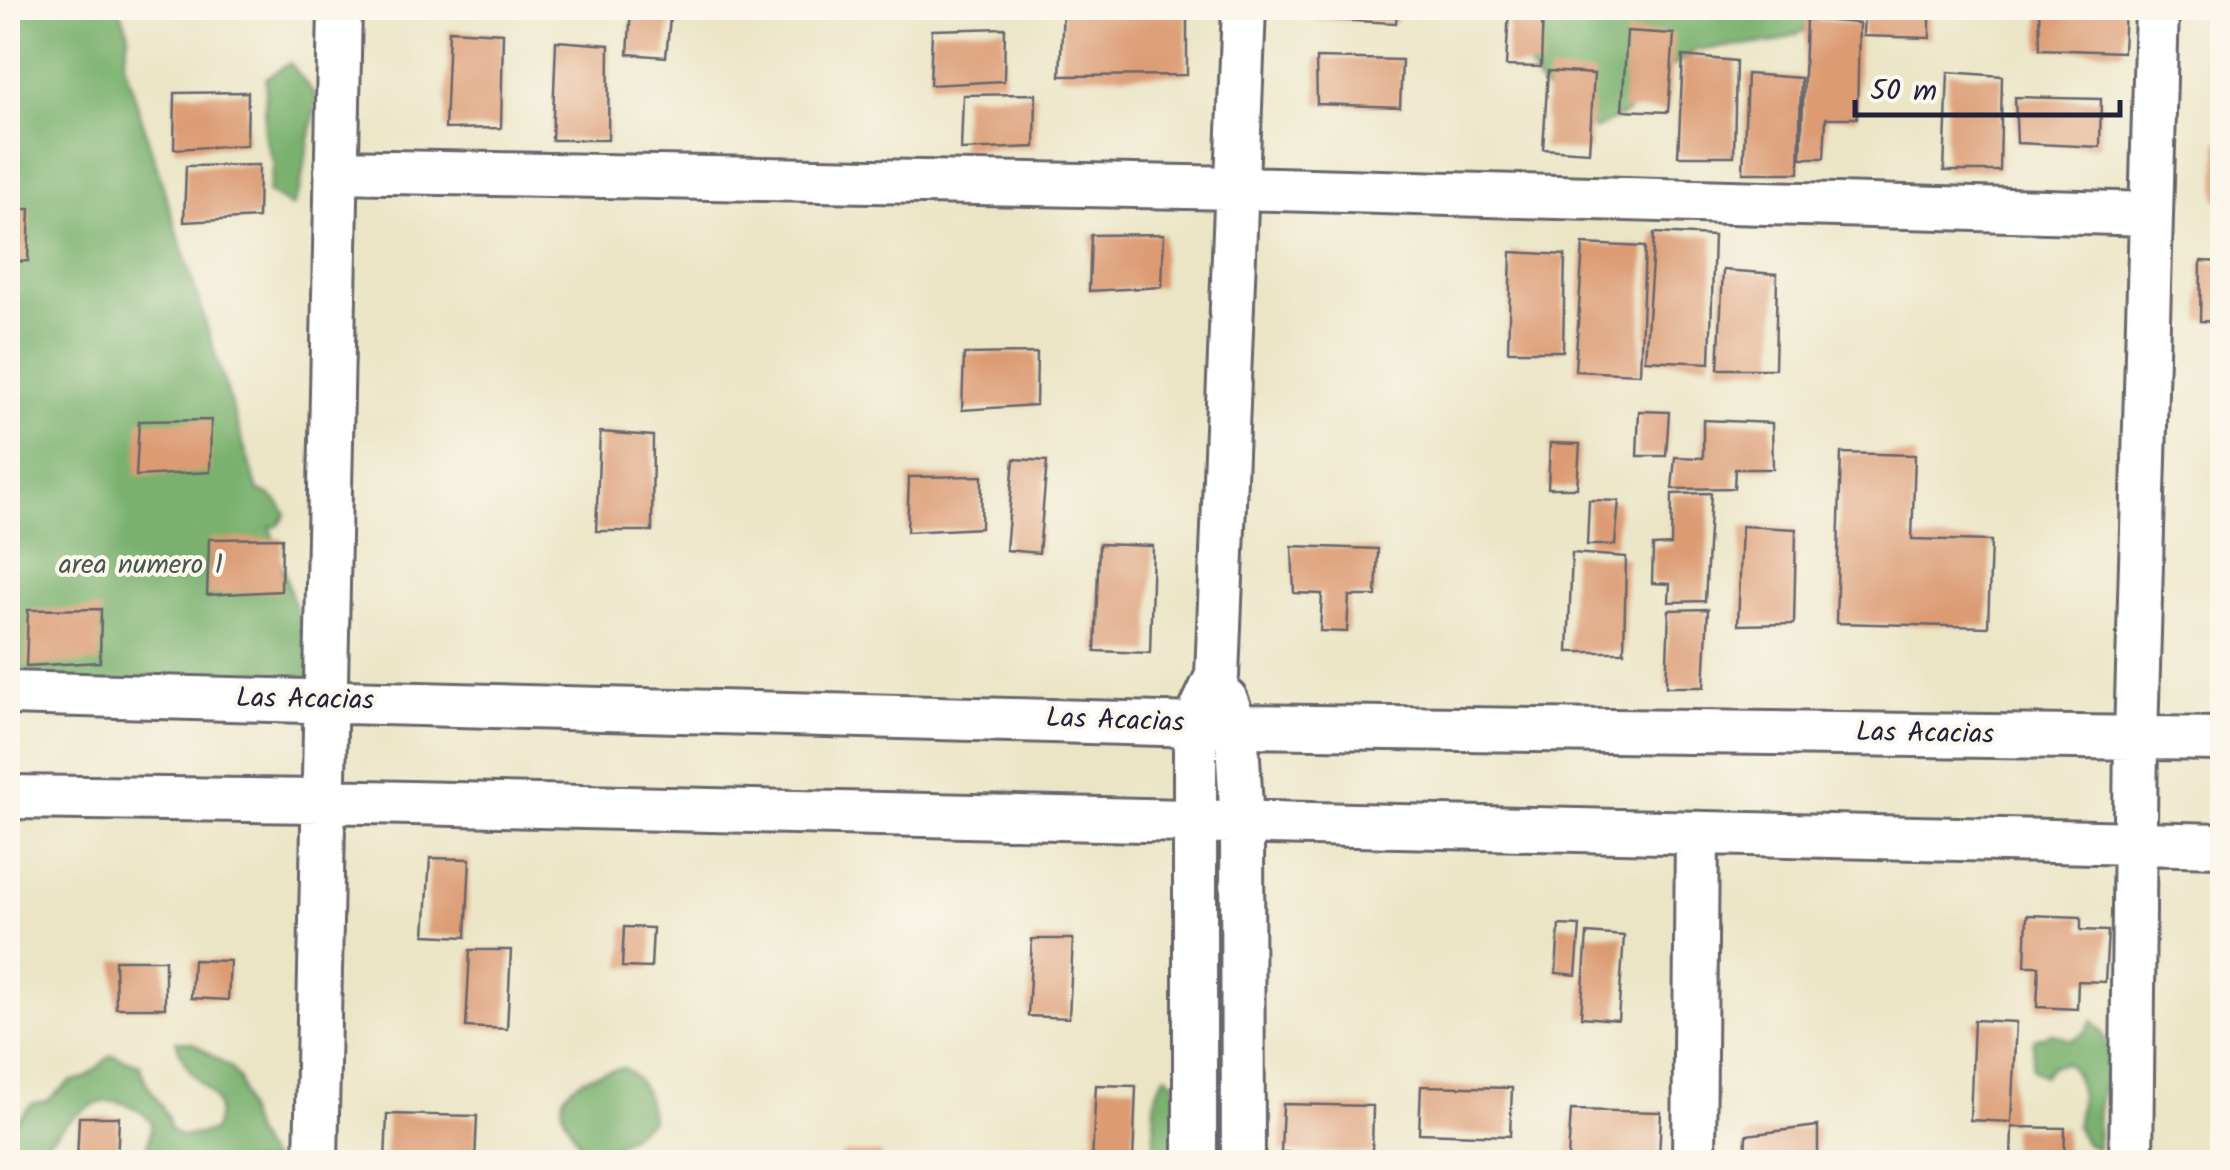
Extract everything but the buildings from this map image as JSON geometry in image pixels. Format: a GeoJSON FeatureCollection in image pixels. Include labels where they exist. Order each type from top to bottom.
{"type":"FeatureCollection","features":[{"type":"Feature","properties":{"kind":"street"},"geometry":{"type":"LineString","coordinates":[[316,1162],[340,8]]}},
{"type":"Feature","properties":{"kind":"street"},"geometry":{"type":"LineString","coordinates":[[1195,1162],[1192,822],[1216,724],[1244,8]]}},
{"type":"Feature","properties":{"kind":"street"},"geometry":{"type":"LineString","coordinates":[[2131,1162],[2136,737],[2157,8]]}},
{"type":"Feature","properties":{"kind":"street"},"geometry":{"type":"LineString","coordinates":[[336,171],[1239,188],[2151,214]]}},
{"type":"Feature","properties":{"kind":"street","name":"Las Acacias"},"geometry":{"type":"LineString","coordinates":[[8,693],[1216,724],[2222,739]]}},
{"type":"Feature","properties":{"kind":"street"},"geometry":{"type":"LineString","coordinates":[[1216,724],[1242,822],[1244,1162]]}},
{"type":"Feature","properties":{"kind":"street"},"geometry":{"type":"LineString","coordinates":[[8,797],[2222,846]]}},
{"type":"Feature","properties":{"kind":"street"},"geometry":{"type":"LineString","coordinates":[[1694,1162],[1697,834]]}},
{"type":"Feature","properties":{"kind":"green space","name":"area numero 1"},"geometry":{"type":"Polygon","coordinates":[[[8,8],[119,8],[129,33],[124,62],[258,491],[275,499],[286,514],[278,526],[270,527],[324,700],[8,704],[8,8]]]}},
{"type":"Feature","properties":{"kind":"green space"},"geometry":{"type":"Polygon","coordinates":[[[1521,8],[1820,8],[1804,31],[1776,42],[1696,50],[1670,68],[1625,114],[1595,129],[1557,102],[1537,81],[1516,42],[1521,8]]]}},
{"type":"Feature","properties":{"kind":"green space"},"geometry":{"type":"Polygon","coordinates":[[[290,63],[317,98],[300,188],[292,207],[268,192],[274,164],[264,136],[266,78],[290,63]]]}},
{"type":"Feature","properties":{"kind":"green space"},"geometry":{"type":"Polygon","coordinates":[[[2093,1021],[2102,1032],[2109,1053],[2098,1110],[2097,1149],[2085,1142],[2076,1127],[2080,1093],[2072,1070],[2066,1063],[2052,1066],[2044,1076],[2032,1068],[2034,1039],[2052,1033],[2071,1040],[2084,1033],[2093,1021]]]}},
{"type":"Feature","properties":{"kind":"green space"},"geometry":{"type":"Polygon","coordinates":[[[176,1041],[193,1043],[231,1068],[239,1079],[249,1122],[262,1149],[274,1162],[156,1162],[147,1153],[152,1122],[135,1108],[119,1102],[103,1102],[88,1108],[34,1156],[21,1153],[10,1144],[9,1128],[32,1104],[47,1101],[70,1082],[85,1078],[112,1055],[140,1065],[170,1129],[182,1137],[213,1131],[217,1103],[185,1064],[176,1041]]]}},
{"type":"Feature","properties":{"kind":"green space"},"geometry":{"type":"Polygon","coordinates":[[[624,1068],[644,1090],[651,1120],[594,1162],[578,1162],[582,1149],[566,1119],[564,1096],[590,1076],[624,1068]]]}},
{"type":"Feature","properties":{"kind":"green space"},"geometry":{"type":"Polygon","coordinates":[[[1166,1075],[1178,1085],[1184,1162],[1151,1162],[1156,1096],[1166,1075]]]}}]}
